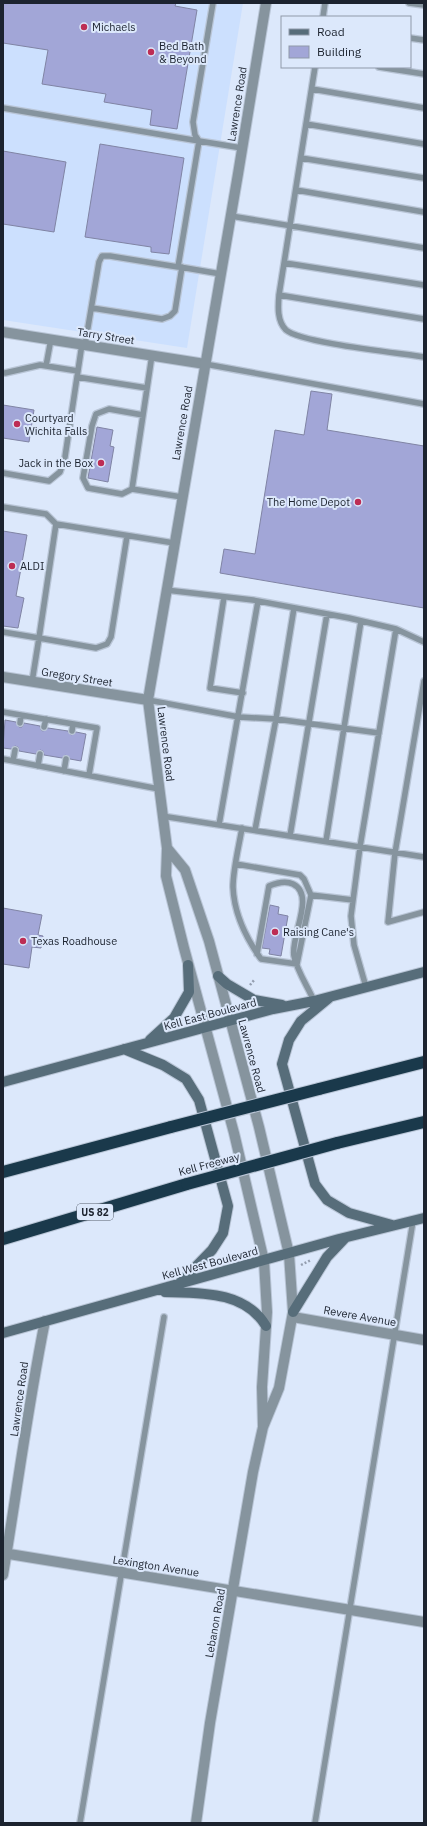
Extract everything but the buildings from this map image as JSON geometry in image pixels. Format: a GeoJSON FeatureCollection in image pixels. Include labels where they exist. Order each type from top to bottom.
{"type":"FeatureCollection","features":[{"type":"Feature","properties":{"kind":"highway"},"geometry":{"type":"LineString","coordinates":[[3,1172],[424,1062]]}},
{"type":"Feature","properties":{"kind":"highway","name":"Kell Freeway"},"geometry":{"type":"LineString","coordinates":[[3,1240],[187,1184],[337,1143],[424,1122]]}},
{"type":"Feature","properties":{"kind":"main road"},"geometry":{"type":"LineString","coordinates":[[145,1044],[155,1037],[181,1008],[189,992],[188,965]]}},
{"type":"Feature","properties":{"kind":"main road","name":"Kell East Boulevard"},"geometry":{"type":"LineString","coordinates":[[3,1082],[230,1021],[424,972]]}},
{"type":"Feature","properties":{"kind":"main road"},"geometry":{"type":"LineString","coordinates":[[218,976],[227,984],[254,1000],[288,1006]]}},
{"type":"Feature","properties":{"kind":"main road"},"geometry":{"type":"LineString","coordinates":[[332,996],[301,1021],[289,1040],[282,1064],[314,1184],[327,1200],[349,1213],[393,1226]]}},
{"type":"Feature","properties":{"kind":"main road"},"geometry":{"type":"LineString","coordinates":[[124,1050],[163,1065],[186,1079],[196,1094],[199,1100],[228,1206],[223,1233],[212,1250],[178,1284]]}},
{"type":"Feature","properties":{"kind":"main road","name":"Kell West Boulevard"},"geometry":{"type":"LineString","coordinates":[[3,1334],[178,1284],[424,1218]]}},
{"type":"Feature","properties":{"kind":"main road"},"geometry":{"type":"LineString","coordinates":[[293,1315],[328,1257],[345,1238]]}},
{"type":"Feature","properties":{"kind":"main road"},"geometry":{"type":"LineString","coordinates":[[153,1292],[224,1295],[250,1308],[260,1317],[266,1326]]}},
{"type":"Feature","properties":{"kind":"street","name":"Lawrence Road"},"geometry":{"type":"LineString","coordinates":[[264,1261],[234,1133],[188,965],[166,876],[167,848],[148,700],[266,3]]}},
{"type":"Feature","properties":{"kind":"street","name":"Tarry Street"},"geometry":{"type":"LineString","coordinates":[[3,332],[205,364]]}},
{"type":"Feature","properties":{"kind":"street","name":"Gregory Street"},"geometry":{"type":"LineString","coordinates":[[3,677],[148,700]]}},
{"type":"Feature","properties":{"kind":"street","name":"Lawrence Road"},"geometry":{"type":"LineString","coordinates":[[167,848],[185,870],[209,941],[259,1127],[289,1254]]}},
{"type":"Feature","properties":{"kind":"street","name":"Lebanon Road"},"geometry":{"type":"LineString","coordinates":[[196,1823],[210,1724],[253,1472],[263,1427],[279,1388],[293,1315],[289,1254]]}},
{"type":"Feature","properties":{"kind":"street","name":"Lebanon Road"},"geometry":{"type":"LineString","coordinates":[[263,1427],[262,1387],[267,1312],[264,1261]]}},
{"type":"Feature","properties":{"kind":"street","name":"Revere Avenue"},"geometry":{"type":"LineString","coordinates":[[293,1315],[424,1340]]}},
{"type":"Feature","properties":{"kind":"street","name":"Lawrence Road"},"geometry":{"type":"LineString","coordinates":[[3,1575],[5,1553],[35,1369],[45,1321]]}},
{"type":"Feature","properties":{"kind":"street","name":"Lexington Avenue"},"geometry":{"type":"LineString","coordinates":[[5,1553],[424,1622]]}},
{"type":"Feature","properties":{"kind":"lane"},"geometry":{"type":"LineString","coordinates":[[92,308],[162,319],[170,316],[175,311],[199,141],[195,135],[193,122],[213,3]]}},
{"type":"Feature","properties":{"kind":"lane"},"geometry":{"type":"LineString","coordinates":[[323,16],[325,3]]}},
{"type":"Feature","properties":{"kind":"lane"},"geometry":{"type":"LineString","coordinates":[[409,3],[424,5]]}},
{"type":"Feature","properties":{"kind":"lane"},"geometry":{"type":"LineString","coordinates":[[411,38],[424,40]]}},
{"type":"Feature","properties":{"kind":"lane"},"geometry":{"type":"LineString","coordinates":[[315,68],[279,295],[278,307],[281,323],[287,330],[300,336],[321,341],[424,357]]}},
{"type":"Feature","properties":{"kind":"lane"},"geometry":{"type":"LineString","coordinates":[[385,68],[424,74]]}},
{"type":"Feature","properties":{"kind":"lane"},"geometry":{"type":"LineString","coordinates":[[312,89],[424,108]]}},
{"type":"Feature","properties":{"kind":"lane"},"geometry":{"type":"LineString","coordinates":[[3,108],[242,148]]}},
{"type":"Feature","properties":{"kind":"lane"},"geometry":{"type":"LineString","coordinates":[[306,124],[424,144]]}},
{"type":"Feature","properties":{"kind":"lane"},"geometry":{"type":"LineString","coordinates":[[301,158],[424,178]]}},
{"type":"Feature","properties":{"kind":"lane"},"geometry":{"type":"LineString","coordinates":[[296,190],[424,212]]}},
{"type":"Feature","properties":{"kind":"lane"},"geometry":{"type":"LineString","coordinates":[[231,216],[424,248]]}},
{"type":"Feature","properties":{"kind":"lane"},"geometry":{"type":"LineString","coordinates":[[3,473],[49,481],[60,472],[65,457],[78,374],[92,308],[99,262],[102,256],[110,256],[220,274]]}},
{"type":"Feature","properties":{"kind":"lane"},"geometry":{"type":"LineString","coordinates":[[284,263],[424,285]]}},
{"type":"Feature","properties":{"kind":"lane"},"geometry":{"type":"LineString","coordinates":[[279,295],[424,319]]}},
{"type":"Feature","properties":{"kind":"lane"},"geometry":{"type":"LineString","coordinates":[[46,366],[51,339]]}},
{"type":"Feature","properties":{"kind":"lane"},"geometry":{"type":"LineString","coordinates":[[132,489],[152,355]]}},
{"type":"Feature","properties":{"kind":"lane"},"geometry":{"type":"LineString","coordinates":[[205,364],[424,404]]}},
{"type":"Feature","properties":{"kind":"lane"},"geometry":{"type":"LineString","coordinates":[[5,373],[40,365],[147,388]]}},
{"type":"Feature","properties":{"kind":"lane"},"geometry":{"type":"LineString","coordinates":[[143,415],[109,409],[96,414],[92,426],[83,478],[88,488],[122,494],[132,489],[182,497]]}},
{"type":"Feature","properties":{"kind":"lane"},"geometry":{"type":"LineString","coordinates":[[3,507],[46,514],[56,524],[174,543]]}},
{"type":"Feature","properties":{"kind":"lane"},"geometry":{"type":"LineString","coordinates":[[32,682],[56,524]]}},
{"type":"Feature","properties":{"kind":"lane"},"geometry":{"type":"LineString","coordinates":[[3,632],[96,648],[107,644],[111,637],[127,536]]}},
{"type":"Feature","properties":{"kind":"lane"},"geometry":{"type":"LineString","coordinates":[[166,590],[258,601],[327,614],[396,629],[424,642]]}},
{"type":"Feature","properties":{"kind":"lane"},"geometry":{"type":"LineString","coordinates":[[224,596],[210,688],[243,693]]}},
{"type":"Feature","properties":{"kind":"lane"},"geometry":{"type":"LineString","coordinates":[[220,825],[258,601]]}},
{"type":"Feature","properties":{"kind":"lane"},"geometry":{"type":"LineString","coordinates":[[255,830],[276,719],[294,608]]}},
{"type":"Feature","properties":{"kind":"lane"},"geometry":{"type":"LineString","coordinates":[[290,836],[327,614]]}},
{"type":"Feature","properties":{"kind":"lane"},"geometry":{"type":"LineString","coordinates":[[326,842],[361,621]]}},
{"type":"Feature","properties":{"kind":"lane"},"geometry":{"type":"LineString","coordinates":[[366,987],[354,945],[351,916],[360,847],[396,629]]}},
{"type":"Feature","properties":{"kind":"lane"},"geometry":{"type":"LineString","coordinates":[[424,681],[395,853],[388,922],[423,912],[424,905]]}},
{"type":"Feature","properties":{"kind":"lane"},"geometry":{"type":"LineString","coordinates":[[148,700],[239,717],[276,719],[379,733]]}},
{"type":"Feature","properties":{"kind":"lane"},"geometry":{"type":"LineString","coordinates":[[3,712],[97,728],[89,775]]}},
{"type":"Feature","properties":{"kind":"lane"},"geometry":{"type":"LineString","coordinates":[[20,723],[21,715]]}},
{"type":"Feature","properties":{"kind":"lane"},"geometry":{"type":"LineString","coordinates":[[44,727],[46,719]]}},
{"type":"Feature","properties":{"kind":"lane"},"geometry":{"type":"LineString","coordinates":[[72,731],[73,724]]}},
{"type":"Feature","properties":{"kind":"lane"},"geometry":{"type":"LineString","coordinates":[[13,761],[15,750]]}},
{"type":"Feature","properties":{"kind":"lane"},"geometry":{"type":"LineString","coordinates":[[38,766],[40,754]]}},
{"type":"Feature","properties":{"kind":"lane"},"geometry":{"type":"LineString","coordinates":[[3,759],[159,789]]}},
{"type":"Feature","properties":{"kind":"lane"},"geometry":{"type":"LineString","coordinates":[[64,770],[66,759]]}},
{"type":"Feature","properties":{"kind":"lane"},"geometry":{"type":"LineString","coordinates":[[162,816],[424,857]]}},
{"type":"Feature","properties":{"kind":"lane"},"geometry":{"type":"LineString","coordinates":[[242,828],[233,887],[237,915],[261,959],[297,964]]}},
{"type":"Feature","properties":{"kind":"lane"},"geometry":{"type":"LineString","coordinates":[[236,864],[300,875],[304,879],[311,895],[297,964]]}},
{"type":"Feature","properties":{"kind":"lane"},"geometry":{"type":"LineString","coordinates":[[258,954],[269,886],[278,882],[291,883],[299,888],[302,895],[294,955],[314,1001]]}},
{"type":"Feature","properties":{"kind":"lane"},"geometry":{"type":"LineString","coordinates":[[311,895],[353,900]]}},
{"type":"Feature","properties":{"kind":"lane"},"geometry":{"type":"LineString","coordinates":[[315,1823],[413,1221]]}},
{"type":"Feature","properties":{"kind":"lane"},"geometry":{"type":"LineString","coordinates":[[80,1823],[164,1317]]}},
{"type":"Feature","properties":{"kind":"path"},"geometry":{"type":"LineString","coordinates":[[250,985],[256,979]]}},
{"type":"Feature","properties":{"kind":"path"},"geometry":{"type":"LineString","coordinates":[[301,1265],[311,1261]]}},
{"type":"Feature","properties":{"kind":"shaded area"},"geometry":{"type":"Polygon","coordinates":[[[3,3],[243,3],[187,348],[3,320],[3,3]]]}},
{"type":"Feature","properties":{"kind":"place","name":"Michaels"},"geometry":{"type":"Point","coordinates":[84,27]}},
{"type":"Feature","properties":{"kind":"place","name":"Bed Bath & Beyond"},"geometry":{"type":"Point","coordinates":[151,52]}},
{"type":"Feature","properties":{"kind":"place","name":"Courtyard Wichita Falls"},"geometry":{"type":"Point","coordinates":[17,424]}},
{"type":"Feature","properties":{"kind":"place","name":"Jack in the Box"},"geometry":{"type":"Point","coordinates":[101,463]}},
{"type":"Feature","properties":{"kind":"place","name":"The Home Depot"},"geometry":{"type":"Point","coordinates":[358,502]}},
{"type":"Feature","properties":{"kind":"place","name":"ALDI"},"geometry":{"type":"Point","coordinates":[12,566]}},
{"type":"Feature","properties":{"kind":"place","name":"Raising Cane's"},"geometry":{"type":"Point","coordinates":[275,932]}},
{"type":"Feature","properties":{"kind":"place","name":"Texas Roadhouse"},"geometry":{"type":"Point","coordinates":[23,941]}}]}
